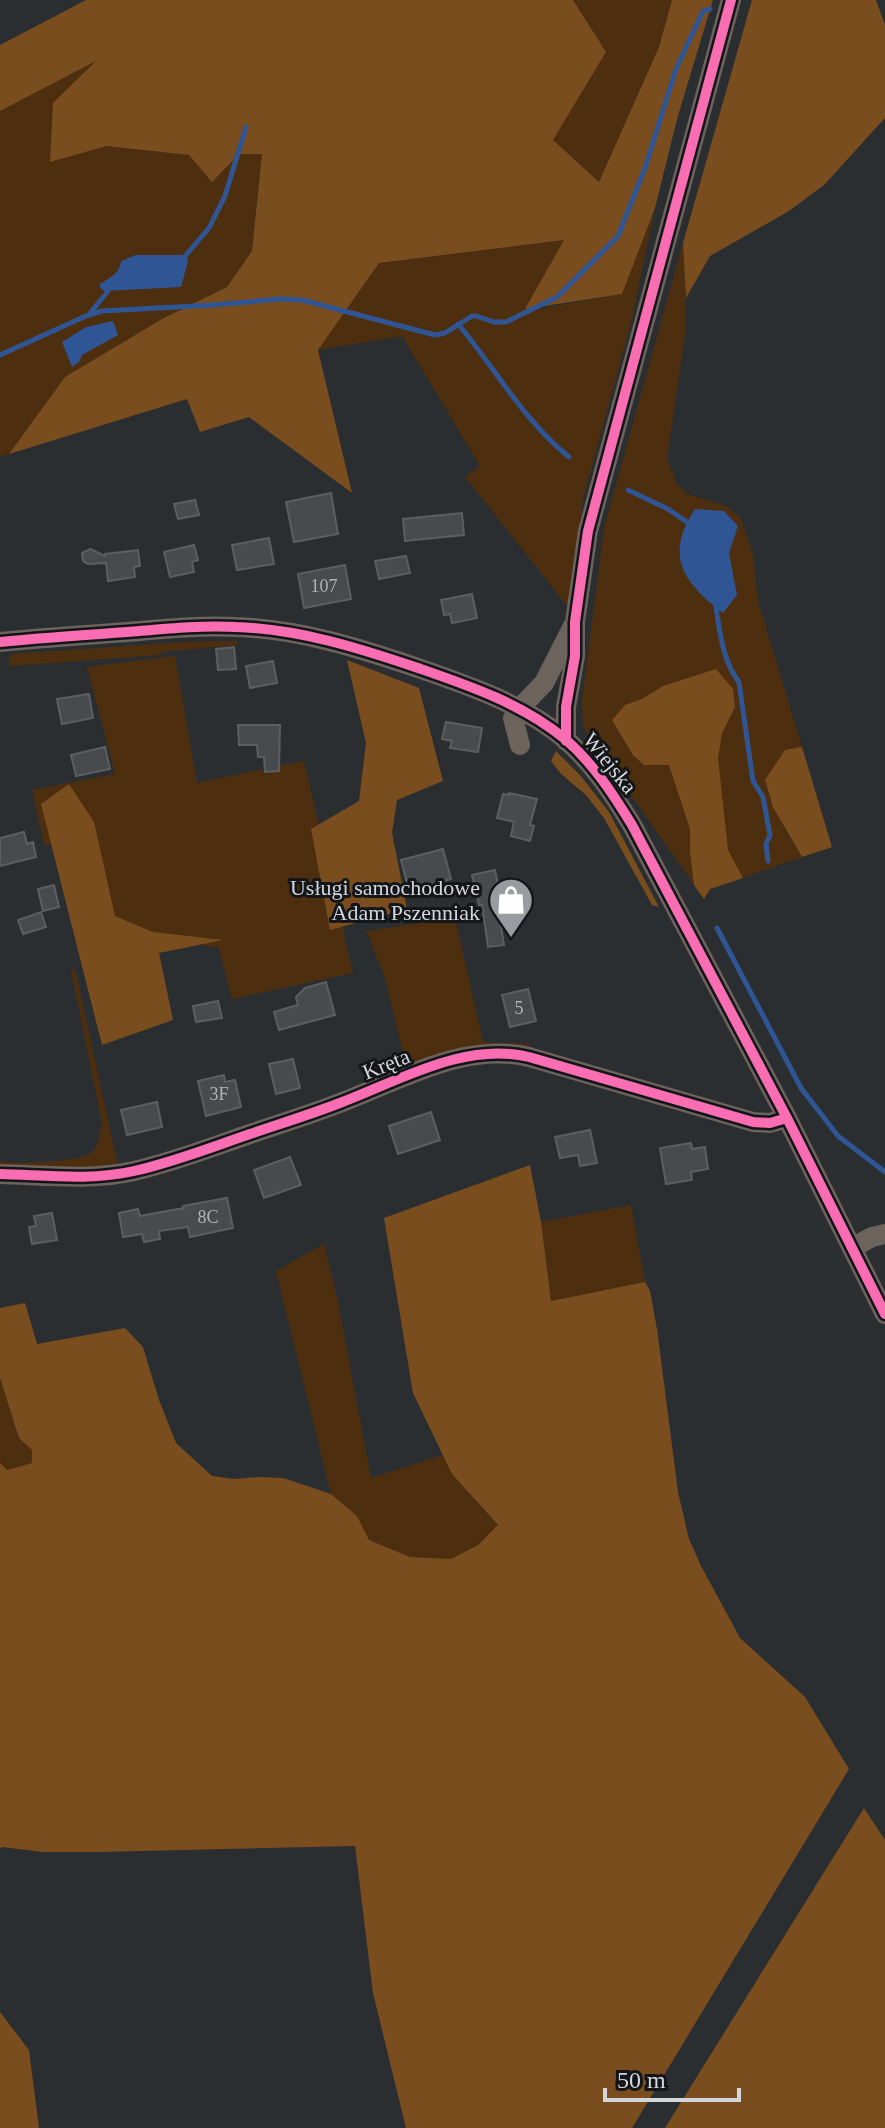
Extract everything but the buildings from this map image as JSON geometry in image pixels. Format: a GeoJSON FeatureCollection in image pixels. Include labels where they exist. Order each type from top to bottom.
{"type":"FeatureCollection","features":[{"type":"Feature","properties":{"kind":"street"},"geometry":{"type":"LineString","coordinates":[[566,741],[566,707],[575,656],[575,622],[594,504],[731,0]]}},
{"type":"Feature","properties":{"kind":"street"},"geometry":{"type":"LineString","coordinates":[[520,745],[513,718],[544,683],[575,622]]}},
{"type":"Feature","properties":{"kind":"street","name":"Wiejska"},"geometry":{"type":"LineString","coordinates":[[0,642],[180,628],[239,627],[286,631],[348,646],[472,687],[547,725],[605,783],[632,825],[852,1248],[879,1283],[885,1314]]}},
{"type":"Feature","properties":{"kind":"street","name":"Kręta"},"geometry":{"type":"LineString","coordinates":[[0,1174],[92,1176],[135,1171],[335,1105],[436,1066],[494,1052],[529,1057],[753,1122],[770,1123],[787,1118]]}},
{"type":"Feature","properties":{"kind":"street"},"geometry":{"type":"LineString","coordinates":[[852,1248],[885,1234]]}},
{"type":"Feature","properties":{"kind":"shaded area"},"geometry":{"type":"Polygon","coordinates":[[[86,0],[573,0],[606,52],[553,140],[599,182],[659,47],[672,0],[713,0],[677,119],[655,208],[622,294],[525,309],[564,240],[379,263],[318,350],[352,493],[249,417],[200,432],[187,399],[9,454],[65,377],[162,319],[227,287],[252,251],[262,154],[239,154],[212,182],[189,155],[106,146],[50,162],[53,103],[96,61],[0,111],[0,45],[86,0]]]}},
{"type":"Feature","properties":{"kind":"shaded area"},"geometry":{"type":"Polygon","coordinates":[[[573,0],[672,0],[659,47],[599,182],[553,140],[606,52],[573,0]]]}},
{"type":"Feature","properties":{"kind":"shaded area"},"geometry":{"type":"Polygon","coordinates":[[[752,0],[876,0],[885,25],[885,118],[824,185],[789,211],[710,256],[686,298],[683,243],[752,0]]]}},
{"type":"Feature","properties":{"kind":"shaded area"},"geometry":{"type":"Polygon","coordinates":[[[99,59],[106,146],[189,155],[212,182],[239,154],[262,154],[252,251],[227,287],[162,319],[65,377],[9,454],[0,456],[0,111],[99,59]]]}},
{"type":"Feature","properties":{"kind":"shaded area"},"geometry":{"type":"Polygon","coordinates":[[[655,208],[631,323],[583,499],[569,608],[465,477],[480,466],[402,336],[318,350],[379,263],[565,240],[527,311],[622,294],[655,208]]]}},
{"type":"Feature","properties":{"kind":"shaded area"},"geometry":{"type":"Polygon","coordinates":[[[683,243],[685,335],[667,459],[677,484],[687,494],[726,506],[740,517],[753,554],[758,601],[802,747],[785,750],[787,833],[802,857],[710,889],[704,899],[583,727],[582,700],[604,528],[683,243]]]}},
{"type":"Feature","properties":{"kind":"shaded area"},"geometry":{"type":"Polygon","coordinates":[[[237,641],[237,645],[161,652],[160,655],[9,666],[9,656],[12,654],[237,641]]]}},
{"type":"Feature","properties":{"kind":"shaded area"},"geometry":{"type":"Polygon","coordinates":[[[175,656],[197,783],[304,761],[353,973],[232,999],[219,948],[110,923],[88,840],[44,845],[32,790],[115,774],[87,667],[175,656]]]}},
{"type":"Feature","properties":{"kind":"shaded area"},"geometry":{"type":"Polygon","coordinates":[[[347,660],[419,688],[443,781],[397,800],[392,833],[407,909],[330,930],[311,829],[359,801],[366,743],[347,660]]]}},
{"type":"Feature","properties":{"kind":"shaded area"},"geometry":{"type":"Polygon","coordinates":[[[716,669],[733,689],[735,707],[722,733],[718,758],[728,850],[743,878],[710,889],[704,899],[694,885],[690,829],[669,765],[644,765],[633,755],[612,720],[625,705],[663,686],[716,669]]]}},
{"type":"Feature","properties":{"kind":"shaded area"},"geometry":{"type":"Polygon","coordinates":[[[802,747],[832,847],[802,857],[773,807],[765,780],[785,750],[802,747]]]}},
{"type":"Feature","properties":{"kind":"shaded area"},"geometry":{"type":"Polygon","coordinates":[[[556,751],[609,812],[659,907],[652,905],[604,818],[586,795],[551,761],[556,751]]]}},
{"type":"Feature","properties":{"kind":"shaded area"},"geometry":{"type":"Polygon","coordinates":[[[69,784],[94,822],[115,916],[153,932],[223,940],[159,953],[173,1020],[102,1045],[41,804],[69,784]]]}},
{"type":"Feature","properties":{"kind":"shaded area"},"geometry":{"type":"Polygon","coordinates":[[[455,918],[483,1042],[529,1044],[530,1047],[376,1083],[370,1080],[407,1067],[384,975],[366,931],[455,918]]]}},
{"type":"Feature","properties":{"kind":"shaded area"},"geometry":{"type":"Polygon","coordinates":[[[75,969],[119,1170],[0,1169],[0,1161],[19,1163],[74,1159],[91,1153],[97,1143],[102,1123],[71,970],[75,969]]]}},
{"type":"Feature","properties":{"kind":"shaded area"},"geometry":{"type":"Polygon","coordinates":[[[530,1165],[551,1301],[645,1282],[650,1291],[678,1492],[689,1539],[740,1638],[805,1697],[849,1769],[632,2128],[406,2128],[373,1993],[355,1846],[98,1852],[0,1849],[0,1463],[7,1470],[32,1463],[32,1450],[19,1438],[0,1378],[0,1308],[25,1303],[37,1344],[125,1328],[143,1347],[176,1443],[212,1476],[283,1478],[331,1494],[357,1516],[369,1540],[410,1557],[451,1559],[478,1545],[498,1525],[452,1474],[413,1393],[384,1218],[530,1165]]]}},
{"type":"Feature","properties":{"kind":"shaded area"},"geometry":{"type":"Polygon","coordinates":[[[631,1205],[645,1282],[551,1301],[541,1222],[631,1205]]]}},
{"type":"Feature","properties":{"kind":"shaded area"},"geometry":{"type":"Polygon","coordinates":[[[324,1244],[371,1478],[443,1455],[452,1474],[498,1526],[478,1545],[451,1559],[410,1557],[368,1540],[357,1516],[331,1494],[276,1271],[324,1244]]]}},
{"type":"Feature","properties":{"kind":"shaded area"},"geometry":{"type":"Polygon","coordinates":[[[0,1378],[19,1438],[32,1450],[32,1463],[7,1470],[0,1463],[0,1378]]]}},
{"type":"Feature","properties":{"kind":"shaded area"},"geometry":{"type":"Polygon","coordinates":[[[864,1808],[885,1840],[885,2128],[665,2128],[864,1808]]]}},
{"type":"Feature","properties":{"kind":"shaded area"},"geometry":{"type":"Polygon","coordinates":[[[0,2012],[29,2050],[39,2128],[0,2128],[0,2012]]]}},
{"type":"Feature","properties":{"kind":"water"},"geometry":{"type":"Polygon","coordinates":[[[136,255],[186,255],[188,261],[181,287],[105,291],[100,288],[100,284],[117,272],[121,261],[136,255]]]}},
{"type":"Feature","properties":{"kind":"water"},"geometry":{"type":"Polygon","coordinates":[[[113,321],[118,335],[82,355],[72,367],[62,342],[86,327],[113,321]]]}},
{"type":"Feature","properties":{"kind":"water"},"geometry":{"type":"Polygon","coordinates":[[[695,509],[724,511],[738,526],[729,553],[737,595],[723,613],[697,590],[682,567],[681,541],[695,509]]]}},
{"type":"Feature","properties":{"kind":"waterway"},"geometry":{"type":"LineString","coordinates":[[0,355],[102,311],[280,299],[302,300],[435,335],[445,333],[472,316],[506,322],[557,297],[618,236],[645,168],[676,69],[703,11],[710,9]]}},
{"type":"Feature","properties":{"kind":"waterway"},"geometry":{"type":"LineString","coordinates":[[186,255],[209,228],[225,196],[246,127]]}},
{"type":"Feature","properties":{"kind":"waterway"},"geometry":{"type":"LineString","coordinates":[[91,312],[108,291]]}},
{"type":"Feature","properties":{"kind":"waterway"},"geometry":{"type":"LineString","coordinates":[[458,324],[537,427],[569,457]]}},
{"type":"Feature","properties":{"kind":"waterway"},"geometry":{"type":"LineString","coordinates":[[628,490],[687,522]]}},
{"type":"Feature","properties":{"kind":"waterway"},"geometry":{"type":"LineString","coordinates":[[716,608],[726,656],[739,682],[753,781],[763,797],[770,835],[766,844],[768,861]]}},
{"type":"Feature","properties":{"kind":"waterway"},"geometry":{"type":"LineString","coordinates":[[717,928],[801,1088],[838,1136],[885,1172]]}},
{"type":"Feature","properties":{"kind":"cycle path"},"geometry":{"type":"LineString","coordinates":[[566,741],[566,707],[575,656],[575,622],[588,531],[731,0]]}},
{"type":"Feature","properties":{"kind":"cycle path"},"geometry":{"type":"LineString","coordinates":[[0,642],[195,627],[283,631],[351,647],[438,675],[495,697],[532,716],[565,739],[610,790],[632,825],[787,1118],[885,1314]]}},
{"type":"Feature","properties":{"kind":"cycle path"},"geometry":{"type":"LineString","coordinates":[[0,1174],[84,1177],[149,1167],[316,1112],[431,1066],[480,1054],[529,1057],[753,1122],[770,1123],[787,1118]]}},
{"type":"Feature","properties":{"kind":"place","name":"Usługi samochodowe Adam Pszenniak"},"geometry":{"type":"Point","coordinates":[511,939]}}]}
